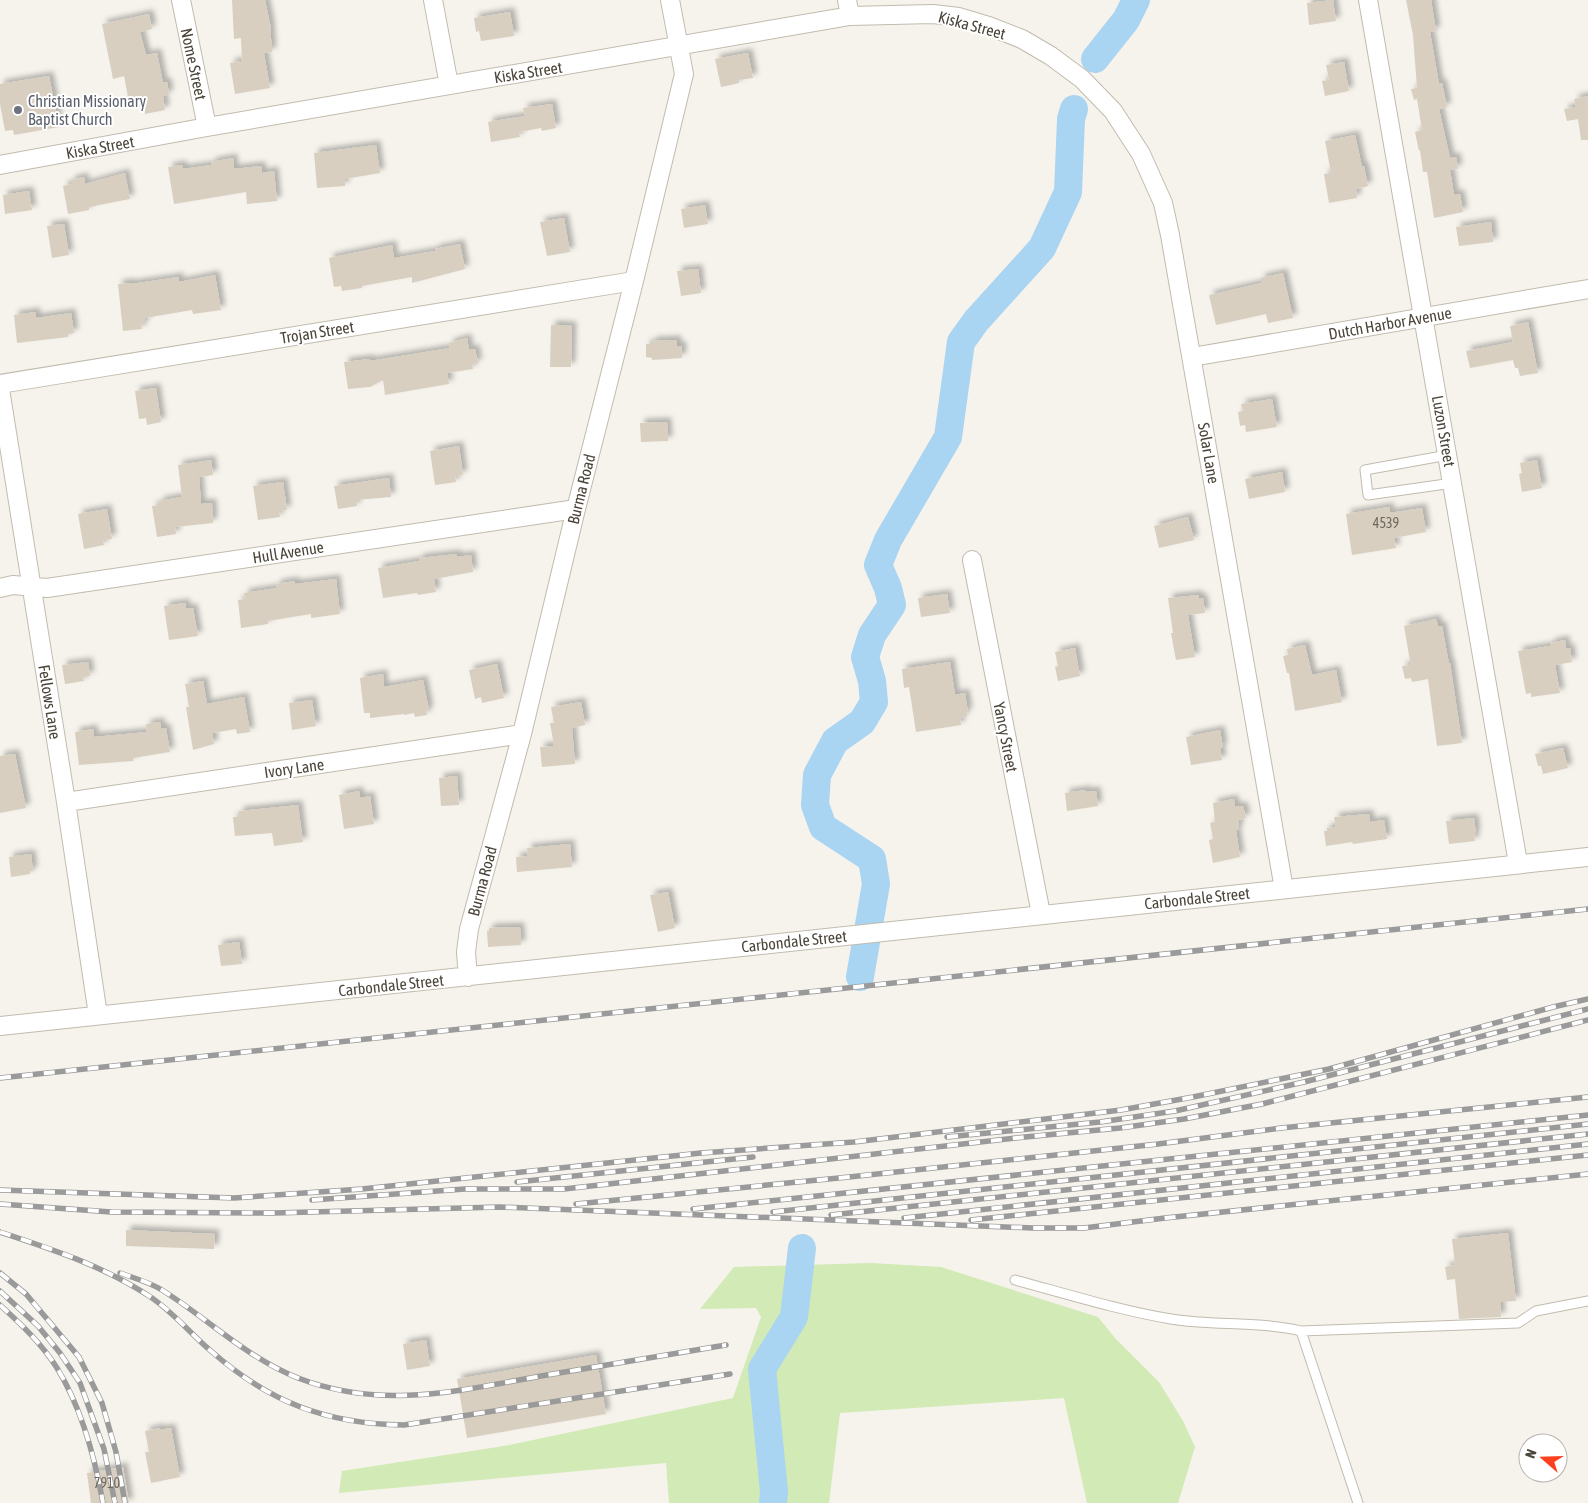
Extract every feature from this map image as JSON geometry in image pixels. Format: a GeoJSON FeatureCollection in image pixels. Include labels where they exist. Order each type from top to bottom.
{"type":"FeatureCollection","features":[{"type":"Feature","properties":{"kind":"street","name":"Nome Street"},"geometry":{"type":"LineString","coordinates":[[181,0],[207,127]]}},
{"type":"Feature","properties":{"kind":"street"},"geometry":{"type":"LineString","coordinates":[[433,0],[449,85]]}},
{"type":"Feature","properties":{"kind":"street","name":"Burma Road"},"geometry":{"type":"LineString","coordinates":[[468,977],[466,952],[469,929],[522,734],[684,74],[670,0]]}},
{"type":"Feature","properties":{"kind":"street","name":"Luzon Street"},"geometry":{"type":"LineString","coordinates":[[1368,0],[1518,863]]}},
{"type":"Feature","properties":{"kind":"street","name":"Kiska Street"},"geometry":{"type":"LineString","coordinates":[[0,165],[449,85],[680,47],[848,8],[958,17],[1022,39],[1052,56]]}},
{"type":"Feature","properties":{"kind":"street","name":"Solar Lane"},"geometry":{"type":"LineString","coordinates":[[1052,56],[1082,79],[1113,111],[1142,154],[1163,203],[1192,357],[1284,889]]}},
{"type":"Feature","properties":{"kind":"street","name":"Trojan Street"},"geometry":{"type":"LineString","coordinates":[[0,384],[634,281]]}},
{"type":"Feature","properties":{"kind":"street","name":"Dutch Harbor Avenue"},"geometry":{"type":"LineString","coordinates":[[1192,357],[1588,289]]}},
{"type":"Feature","properties":{"kind":"street","name":"Fellows Lane"},"geometry":{"type":"LineString","coordinates":[[0,389],[98,1015]]}},
{"type":"Feature","properties":{"kind":"street","name":"Hull Avenue"},"geometry":{"type":"LineString","coordinates":[[0,588],[13,585],[47,588],[576,508]]}},
{"type":"Feature","properties":{"kind":"street","name":"Yancy Street"},"geometry":{"type":"LineString","coordinates":[[972,560],[1040,914]]}},
{"type":"Feature","properties":{"kind":"street","name":"Ivory Lane"},"geometry":{"type":"LineString","coordinates":[[66,802],[522,734]]}},
{"type":"Feature","properties":{"kind":"street","name":"Carbondale Street"},"geometry":{"type":"LineString","coordinates":[[0,1026],[1588,857]]}},
{"type":"Feature","properties":{"kind":"lane"},"geometry":{"type":"LineString","coordinates":[[1448,456],[1365,470],[1368,495],[1453,483]]}},
{"type":"Feature","properties":{"kind":"lane"},"geometry":{"type":"LineString","coordinates":[[1015,1280],[1122,1309],[1174,1319],[1282,1326],[1301,1331],[1518,1323],[1536,1311],[1588,1301]]}},
{"type":"Feature","properties":{"kind":"lane"},"geometry":{"type":"LineString","coordinates":[[1301,1331],[1358,1503]]}},
{"type":"Feature","properties":{"kind":"green space"},"geometry":{"type":"Polygon","coordinates":[[[871,1263],[941,1267],[1098,1317],[1115,1338],[1159,1382],[1183,1421],[1195,1447],[1178,1503],[1087,1503],[1064,1398],[840,1413],[829,1503],[669,1503],[666,1463],[339,1493],[342,1471],[504,1446],[733,1398],[761,1317],[756,1308],[700,1309],[734,1267],[871,1263]]]}},
{"type":"Feature","properties":{"kind":"building"},"geometry":{"type":"Polygon","coordinates":[[[232,0],[265,0],[270,24],[272,52],[264,53],[270,88],[235,94],[230,63],[242,61],[241,38],[234,39],[232,0]]]}},
{"type":"Feature","properties":{"kind":"building"},"geometry":{"type":"Polygon","coordinates":[[[1333,0],[1336,21],[1309,25],[1307,3],[1333,0]]]}},
{"type":"Feature","properties":{"kind":"building"},"geometry":{"type":"Polygon","coordinates":[[[1406,0],[1431,0],[1436,31],[1430,32],[1439,84],[1442,83],[1447,107],[1439,109],[1450,158],[1456,157],[1458,169],[1450,170],[1454,195],[1460,194],[1463,212],[1434,218],[1427,172],[1423,172],[1415,132],[1422,130],[1417,99],[1414,100],[1411,89],[1417,88],[1413,35],[1406,0]]]}},
{"type":"Feature","properties":{"kind":"building"},"geometry":{"type":"Polygon","coordinates":[[[510,12],[514,36],[481,41],[479,31],[476,32],[474,18],[510,12]]]}},
{"type":"Feature","properties":{"kind":"building"},"geometry":{"type":"Polygon","coordinates":[[[149,14],[152,29],[140,32],[146,55],[157,53],[163,83],[167,82],[169,94],[163,96],[165,110],[145,114],[144,106],[130,108],[124,76],[113,79],[102,24],[149,14]]]}},
{"type":"Feature","properties":{"kind":"building"},"geometry":{"type":"Polygon","coordinates":[[[748,53],[753,78],[739,80],[739,83],[721,87],[715,59],[748,53]]]}},
{"type":"Feature","properties":{"kind":"building"},"geometry":{"type":"Polygon","coordinates":[[[1344,62],[1349,91],[1325,96],[1322,81],[1329,80],[1326,65],[1344,62]]]}},
{"type":"Feature","properties":{"kind":"building","name":"Christian Missionary Baptist Church"},"geometry":{"type":"Polygon","coordinates":[[[49,76],[59,127],[14,135],[13,130],[5,131],[0,104],[0,84],[49,76]]]}},
{"type":"Feature","properties":{"kind":"building"},"geometry":{"type":"Polygon","coordinates":[[[1588,96],[1588,140],[1581,140],[1578,119],[1567,121],[1564,109],[1576,107],[1574,99],[1588,96]]]}},
{"type":"Feature","properties":{"kind":"building"},"geometry":{"type":"Polygon","coordinates":[[[552,104],[556,128],[542,131],[541,128],[519,132],[520,137],[491,142],[488,122],[525,116],[523,108],[552,104]]]}},
{"type":"Feature","properties":{"kind":"building"},"geometry":{"type":"Polygon","coordinates":[[[1355,135],[1368,186],[1356,189],[1357,198],[1329,203],[1324,174],[1331,173],[1325,141],[1355,135]]]}},
{"type":"Feature","properties":{"kind":"building"},"geometry":{"type":"Polygon","coordinates":[[[376,145],[380,173],[345,179],[345,186],[317,188],[314,153],[376,145]]]}},
{"type":"Feature","properties":{"kind":"building"},"geometry":{"type":"Polygon","coordinates":[[[233,158],[234,169],[261,166],[262,173],[274,171],[277,201],[247,204],[246,192],[174,204],[168,167],[182,165],[183,169],[212,165],[211,162],[233,158]]]}},
{"type":"Feature","properties":{"kind":"building"},"geometry":{"type":"Polygon","coordinates":[[[125,173],[130,199],[89,207],[89,210],[68,214],[63,186],[71,184],[71,180],[84,177],[85,184],[125,173]]]}},
{"type":"Feature","properties":{"kind":"building"},"geometry":{"type":"Polygon","coordinates":[[[29,191],[32,210],[5,214],[3,195],[29,191]]]}},
{"type":"Feature","properties":{"kind":"building"},"geometry":{"type":"Polygon","coordinates":[[[705,205],[708,224],[684,228],[681,209],[705,205]]]}},
{"type":"Feature","properties":{"kind":"building"},"geometry":{"type":"Polygon","coordinates":[[[564,218],[570,252],[547,256],[540,222],[564,218]]]}},
{"type":"Feature","properties":{"kind":"building"},"geometry":{"type":"Polygon","coordinates":[[[1491,222],[1493,242],[1459,246],[1456,227],[1491,222]]]}},
{"type":"Feature","properties":{"kind":"building"},"geometry":{"type":"Polygon","coordinates":[[[64,224],[69,255],[52,258],[47,226],[64,224]]]}},
{"type":"Feature","properties":{"kind":"building"},"geometry":{"type":"Polygon","coordinates":[[[460,244],[465,269],[412,283],[412,277],[342,291],[341,286],[334,287],[329,258],[392,245],[394,258],[435,251],[435,249],[460,244]]]}},
{"type":"Feature","properties":{"kind":"building"},"geometry":{"type":"Polygon","coordinates":[[[698,269],[701,293],[681,296],[677,271],[698,269]]]}},
{"type":"Feature","properties":{"kind":"building"},"geometry":{"type":"Polygon","coordinates":[[[1283,273],[1293,318],[1268,323],[1266,314],[1216,325],[1209,295],[1262,283],[1260,278],[1283,273]]]}},
{"type":"Feature","properties":{"kind":"building"},"geometry":{"type":"Polygon","coordinates":[[[215,275],[221,310],[193,314],[192,310],[145,318],[145,324],[141,324],[142,329],[123,331],[118,284],[179,277],[179,282],[215,275]]]}},
{"type":"Feature","properties":{"kind":"building"},"geometry":{"type":"Polygon","coordinates":[[[36,312],[36,318],[71,313],[74,333],[68,334],[68,337],[17,343],[14,315],[36,312]]]}},
{"type":"Feature","properties":{"kind":"building"},"geometry":{"type":"Polygon","coordinates":[[[1528,322],[1538,373],[1520,376],[1513,360],[1470,368],[1466,351],[1513,342],[1510,326],[1528,322]]]}},
{"type":"Feature","properties":{"kind":"building"},"geometry":{"type":"Polygon","coordinates":[[[551,325],[572,326],[571,367],[550,367],[551,325]]]}},
{"type":"Feature","properties":{"kind":"building"},"geometry":{"type":"Polygon","coordinates":[[[467,338],[469,350],[475,349],[478,363],[472,364],[473,369],[447,373],[449,384],[385,395],[383,380],[370,387],[348,389],[344,362],[370,359],[370,361],[450,348],[449,343],[467,338]]]}},
{"type":"Feature","properties":{"kind":"building"},"geometry":{"type":"Polygon","coordinates":[[[677,340],[677,346],[682,346],[682,358],[652,360],[652,358],[646,357],[646,344],[652,344],[652,341],[677,340]]]}},
{"type":"Feature","properties":{"kind":"building"},"geometry":{"type":"Polygon","coordinates":[[[156,388],[161,422],[147,425],[146,418],[139,419],[135,391],[156,388]]]}},
{"type":"Feature","properties":{"kind":"building"},"geometry":{"type":"Polygon","coordinates":[[[1272,399],[1277,427],[1246,432],[1245,425],[1240,426],[1238,412],[1243,411],[1241,404],[1272,399]]]}},
{"type":"Feature","properties":{"kind":"building"},"geometry":{"type":"Polygon","coordinates":[[[667,422],[668,441],[641,442],[640,423],[667,422]]]}},
{"type":"Feature","properties":{"kind":"building"},"geometry":{"type":"Polygon","coordinates":[[[459,446],[463,475],[455,476],[456,482],[435,485],[430,451],[459,446]]]}},
{"type":"Feature","properties":{"kind":"building"},"geometry":{"type":"Polygon","coordinates":[[[211,460],[213,475],[199,477],[201,504],[212,503],[213,523],[175,527],[176,534],[157,537],[152,506],[160,505],[159,501],[182,497],[178,465],[211,460]]]}},
{"type":"Feature","properties":{"kind":"building"},"geometry":{"type":"Polygon","coordinates":[[[1537,460],[1542,488],[1522,492],[1519,474],[1522,473],[1520,463],[1537,460]]]}},
{"type":"Feature","properties":{"kind":"building"},"geometry":{"type":"Polygon","coordinates":[[[1282,472],[1285,492],[1249,499],[1245,479],[1282,472]]]}},
{"type":"Feature","properties":{"kind":"building"},"geometry":{"type":"Polygon","coordinates":[[[389,478],[391,497],[356,500],[357,506],[338,509],[334,486],[389,478]]]}},
{"type":"Feature","properties":{"kind":"building"},"geometry":{"type":"Polygon","coordinates":[[[283,482],[287,510],[279,511],[280,517],[258,520],[253,486],[283,482]]]}},
{"type":"Feature","properties":{"kind":"building"},"geometry":{"type":"Polygon","coordinates":[[[1389,507],[1390,513],[1422,508],[1426,532],[1394,538],[1396,548],[1352,555],[1346,514],[1389,507]]]}},
{"type":"Feature","properties":{"kind":"building"},"geometry":{"type":"Polygon","coordinates":[[[107,509],[112,539],[103,540],[104,545],[84,549],[78,514],[107,509]]]}},
{"type":"Feature","properties":{"kind":"building"},"geometry":{"type":"Polygon","coordinates":[[[1188,517],[1194,540],[1159,548],[1154,526],[1188,517]]]}},
{"type":"Feature","properties":{"kind":"building"},"geometry":{"type":"Polygon","coordinates":[[[457,554],[457,557],[471,555],[473,572],[434,579],[436,592],[383,598],[378,568],[419,561],[419,558],[457,554]]]}},
{"type":"Feature","properties":{"kind":"building"},"geometry":{"type":"Polygon","coordinates":[[[336,579],[340,614],[311,618],[311,614],[268,621],[268,624],[241,628],[238,600],[245,599],[244,593],[277,588],[276,584],[295,581],[295,584],[336,579]]]}},
{"type":"Feature","properties":{"kind":"building"},"geometry":{"type":"Polygon","coordinates":[[[947,594],[950,613],[921,617],[918,598],[947,594]]]}},
{"type":"Feature","properties":{"kind":"building"},"geometry":{"type":"Polygon","coordinates":[[[1199,595],[1199,599],[1203,598],[1205,613],[1188,615],[1195,657],[1176,660],[1171,633],[1173,633],[1168,598],[1199,595]]]}},
{"type":"Feature","properties":{"kind":"building"},"geometry":{"type":"Polygon","coordinates":[[[185,603],[186,609],[193,608],[198,636],[169,640],[164,606],[185,603]]]}},
{"type":"Feature","properties":{"kind":"building"},"geometry":{"type":"Polygon","coordinates":[[[1436,619],[1438,626],[1442,626],[1450,663],[1462,743],[1437,746],[1428,679],[1412,682],[1411,678],[1405,679],[1402,666],[1410,665],[1404,626],[1436,619]]]}},
{"type":"Feature","properties":{"kind":"building"},"geometry":{"type":"Polygon","coordinates":[[[1565,640],[1566,649],[1570,648],[1572,662],[1555,665],[1560,693],[1531,697],[1531,693],[1526,694],[1518,651],[1550,646],[1550,643],[1565,640]]]}},
{"type":"Feature","properties":{"kind":"building"},"geometry":{"type":"Polygon","coordinates":[[[1305,645],[1312,675],[1336,670],[1342,702],[1295,711],[1289,673],[1287,673],[1283,656],[1288,655],[1287,649],[1305,645]]]}},
{"type":"Feature","properties":{"kind":"building"},"geometry":{"type":"Polygon","coordinates":[[[1075,648],[1080,676],[1058,681],[1055,667],[1058,666],[1055,652],[1075,648]]]}},
{"type":"Feature","properties":{"kind":"building"},"geometry":{"type":"Polygon","coordinates":[[[88,662],[90,676],[83,677],[84,681],[65,684],[62,665],[88,662]]]}},
{"type":"Feature","properties":{"kind":"building"},"geometry":{"type":"Polygon","coordinates":[[[950,662],[955,695],[965,693],[968,712],[965,713],[965,717],[960,718],[961,725],[916,732],[909,687],[904,688],[902,669],[950,662]]]}},
{"type":"Feature","properties":{"kind":"building"},"geometry":{"type":"Polygon","coordinates":[[[497,664],[504,698],[482,703],[481,697],[475,699],[469,670],[497,664]]]}},
{"type":"Feature","properties":{"kind":"building"},"geometry":{"type":"Polygon","coordinates":[[[383,674],[384,687],[423,680],[429,710],[426,711],[427,715],[415,717],[414,713],[370,718],[370,713],[364,713],[360,678],[383,674]]]}},
{"type":"Feature","properties":{"kind":"building"},"geometry":{"type":"Polygon","coordinates":[[[203,681],[207,704],[244,697],[250,732],[237,734],[236,729],[212,733],[214,744],[193,750],[186,707],[189,707],[185,684],[203,681]]]}},
{"type":"Feature","properties":{"kind":"building"},"geometry":{"type":"Polygon","coordinates":[[[312,700],[316,726],[292,730],[289,703],[312,700]]]}},
{"type":"Feature","properties":{"kind":"building"},"geometry":{"type":"Polygon","coordinates":[[[581,702],[585,725],[572,728],[575,764],[542,767],[540,747],[554,746],[550,723],[554,723],[551,707],[581,702]]]}},
{"type":"Feature","properties":{"kind":"building"},"geometry":{"type":"Polygon","coordinates":[[[160,722],[161,729],[166,728],[170,752],[133,758],[133,761],[79,765],[75,732],[93,729],[94,737],[147,732],[146,724],[160,722]]]}},
{"type":"Feature","properties":{"kind":"building"},"geometry":{"type":"Polygon","coordinates":[[[1220,730],[1223,748],[1220,748],[1222,760],[1191,765],[1186,737],[1220,730]]]}},
{"type":"Feature","properties":{"kind":"building"},"geometry":{"type":"Polygon","coordinates":[[[1563,748],[1568,768],[1543,774],[1541,766],[1538,766],[1535,754],[1563,748]]]}},
{"type":"Feature","properties":{"kind":"building"},"geometry":{"type":"Polygon","coordinates":[[[15,754],[26,808],[0,813],[0,756],[15,754]]]}},
{"type":"Feature","properties":{"kind":"building"},"geometry":{"type":"Polygon","coordinates":[[[457,776],[459,805],[441,806],[439,778],[457,776]]]}},
{"type":"Feature","properties":{"kind":"building"},"geometry":{"type":"Polygon","coordinates":[[[1086,790],[1086,792],[1096,791],[1098,806],[1067,811],[1065,793],[1086,790]]]}},
{"type":"Feature","properties":{"kind":"building"},"geometry":{"type":"Polygon","coordinates":[[[359,791],[360,798],[370,796],[374,824],[344,829],[339,795],[359,791]]]}},
{"type":"Feature","properties":{"kind":"building"},"geometry":{"type":"Polygon","coordinates":[[[1234,799],[1235,807],[1243,806],[1246,818],[1238,820],[1239,829],[1236,830],[1240,857],[1213,863],[1209,840],[1213,839],[1210,823],[1215,822],[1213,803],[1234,799]]]}},
{"type":"Feature","properties":{"kind":"building"},"geometry":{"type":"Polygon","coordinates":[[[298,805],[303,842],[274,846],[272,833],[235,836],[233,817],[239,817],[239,811],[298,805]]]}},
{"type":"Feature","properties":{"kind":"building"},"geometry":{"type":"Polygon","coordinates":[[[1369,814],[1370,822],[1384,820],[1387,839],[1326,846],[1324,831],[1327,831],[1327,828],[1336,827],[1334,817],[1369,814]]]}},
{"type":"Feature","properties":{"kind":"building"},"geometry":{"type":"Polygon","coordinates":[[[1474,818],[1475,841],[1449,844],[1446,821],[1474,818]]]}},
{"type":"Feature","properties":{"kind":"building"},"geometry":{"type":"Polygon","coordinates":[[[570,844],[572,867],[517,872],[516,857],[528,856],[527,848],[570,844]]]}},
{"type":"Feature","properties":{"kind":"building"},"geometry":{"type":"Polygon","coordinates":[[[31,854],[33,871],[30,871],[30,874],[11,877],[9,857],[31,854]]]}},
{"type":"Feature","properties":{"kind":"building"},"geometry":{"type":"Polygon","coordinates":[[[668,892],[675,928],[658,932],[650,895],[668,892]]]}},
{"type":"Feature","properties":{"kind":"building"},"geometry":{"type":"Polygon","coordinates":[[[520,927],[521,945],[488,947],[487,931],[489,931],[489,928],[520,927]]]}},
{"type":"Feature","properties":{"kind":"building"},"geometry":{"type":"Polygon","coordinates":[[[239,942],[242,964],[221,966],[218,945],[239,942]]]}},
{"type":"Feature","properties":{"kind":"building"},"geometry":{"type":"Polygon","coordinates":[[[126,1230],[215,1234],[214,1249],[126,1246],[126,1230]]]}},
{"type":"Feature","properties":{"kind":"building"},"geometry":{"type":"Polygon","coordinates":[[[1508,1233],[1516,1301],[1500,1302],[1501,1317],[1459,1319],[1455,1279],[1447,1280],[1445,1267],[1455,1265],[1452,1239],[1508,1233]]]}},
{"type":"Feature","properties":{"kind":"building"},"geometry":{"type":"Polygon","coordinates":[[[426,1340],[430,1366],[407,1370],[403,1344],[426,1340]]]}},
{"type":"Feature","properties":{"kind":"building"},"geometry":{"type":"Polygon","coordinates":[[[596,1355],[606,1414],[467,1438],[457,1379],[596,1355]]]}},
{"type":"Feature","properties":{"kind":"building"},"geometry":{"type":"Polygon","coordinates":[[[160,1428],[160,1430],[171,1428],[180,1477],[151,1483],[145,1452],[149,1452],[145,1431],[160,1428]]]}},
{"type":"Feature","properties":{"kind":"building"},"geometry":{"type":"Polygon","coordinates":[[[123,1467],[129,1503],[91,1503],[87,1473],[123,1467]]]}},
{"type":"Feature","properties":{"kind":"waterway"},"geometry":{"type":"LineString","coordinates":[[1095,59],[1126,20],[1136,0]]}},
{"type":"Feature","properties":{"kind":"waterway"},"geometry":{"type":"LineString","coordinates":[[860,977],[876,884],[872,859],[823,827],[815,805],[817,775],[835,741],[862,722],[874,702],[872,681],[865,657],[872,635],[892,605],[888,588],[878,565],[888,540],[948,437],[961,342],[976,321],[1042,248],[1068,192],[1071,119],[1074,109]]}},
{"type":"Feature","properties":{"kind":"waterway"},"geometry":{"type":"LineString","coordinates":[[773,1503],[774,1492],[762,1369],[794,1317],[802,1248]]}},
{"type":"Feature","properties":{"kind":"railway"},"geometry":{"type":"LineString","coordinates":[[0,1078],[1588,909]]}},
{"type":"Feature","properties":{"kind":"railway"},"geometry":{"type":"LineString","coordinates":[[0,1190],[234,1198],[362,1189],[701,1153],[854,1142],[1121,1110],[1329,1069],[1588,999]]}},
{"type":"Feature","properties":{"kind":"railway"},"geometry":{"type":"LineString","coordinates":[[947,1137],[1100,1122],[1175,1111],[1304,1082],[1588,1009]]}},
{"type":"Feature","properties":{"kind":"railway"},"geometry":{"type":"LineString","coordinates":[[312,1200],[465,1189],[564,1189],[1120,1128],[1184,1119],[1262,1104],[1588,1020]]}},
{"type":"Feature","properties":{"kind":"railway"},"geometry":{"type":"LineString","coordinates":[[576,1204],[849,1177],[1158,1144],[1281,1128],[1588,1097]]}},
{"type":"Feature","properties":{"kind":"railway"},"geometry":{"type":"LineString","coordinates":[[693,1209],[1588,1115]]}},
{"type":"Feature","properties":{"kind":"railway"},"geometry":{"type":"LineString","coordinates":[[773,1212],[1588,1124]]}},
{"type":"Feature","properties":{"kind":"railway"},"geometry":{"type":"LineString","coordinates":[[831,1215],[1588,1134]]}},
{"type":"Feature","properties":{"kind":"railway"},"geometry":{"type":"LineString","coordinates":[[904,1218],[1588,1144]]}},
{"type":"Feature","properties":{"kind":"railway"},"geometry":{"type":"LineString","coordinates":[[971,1220],[1588,1155]]}},
{"type":"Feature","properties":{"kind":"railway"},"geometry":{"type":"LineString","coordinates":[[517,1182],[753,1157]]}},
{"type":"Feature","properties":{"kind":"railway"},"geometry":{"type":"LineString","coordinates":[[0,1204],[111,1212],[274,1213],[500,1207],[1032,1228],[1084,1228],[1588,1174]]}},
{"type":"Feature","properties":{"kind":"railway"},"geometry":{"type":"LineString","coordinates":[[0,1232],[77,1259],[132,1285],[157,1302],[211,1351],[255,1384],[277,1397],[300,1407],[324,1415],[349,1420],[376,1424],[404,1425],[730,1374]]}},
{"type":"Feature","properties":{"kind":"railway"},"geometry":{"type":"LineString","coordinates":[[0,1273],[26,1294],[79,1357],[102,1403],[116,1452],[125,1503]]}},
{"type":"Feature","properties":{"kind":"railway"},"geometry":{"type":"LineString","coordinates":[[120,1273],[147,1282],[162,1290],[244,1349],[279,1370],[330,1388],[361,1394],[392,1396],[453,1391],[726,1345]]}},
{"type":"Feature","properties":{"kind":"railway"},"geometry":{"type":"LineString","coordinates":[[0,1291],[38,1326],[60,1353],[80,1383],[104,1449],[115,1503]]}},
{"type":"Feature","properties":{"kind":"railway"},"geometry":{"type":"LineString","coordinates":[[0,1305],[38,1343],[66,1383],[86,1433],[103,1503]]}},
{"type":"Feature","properties":{"kind":"place","name":"Christian Missionary Baptist Church"},"geometry":{"type":"Point","coordinates":[18,110]}}]}
